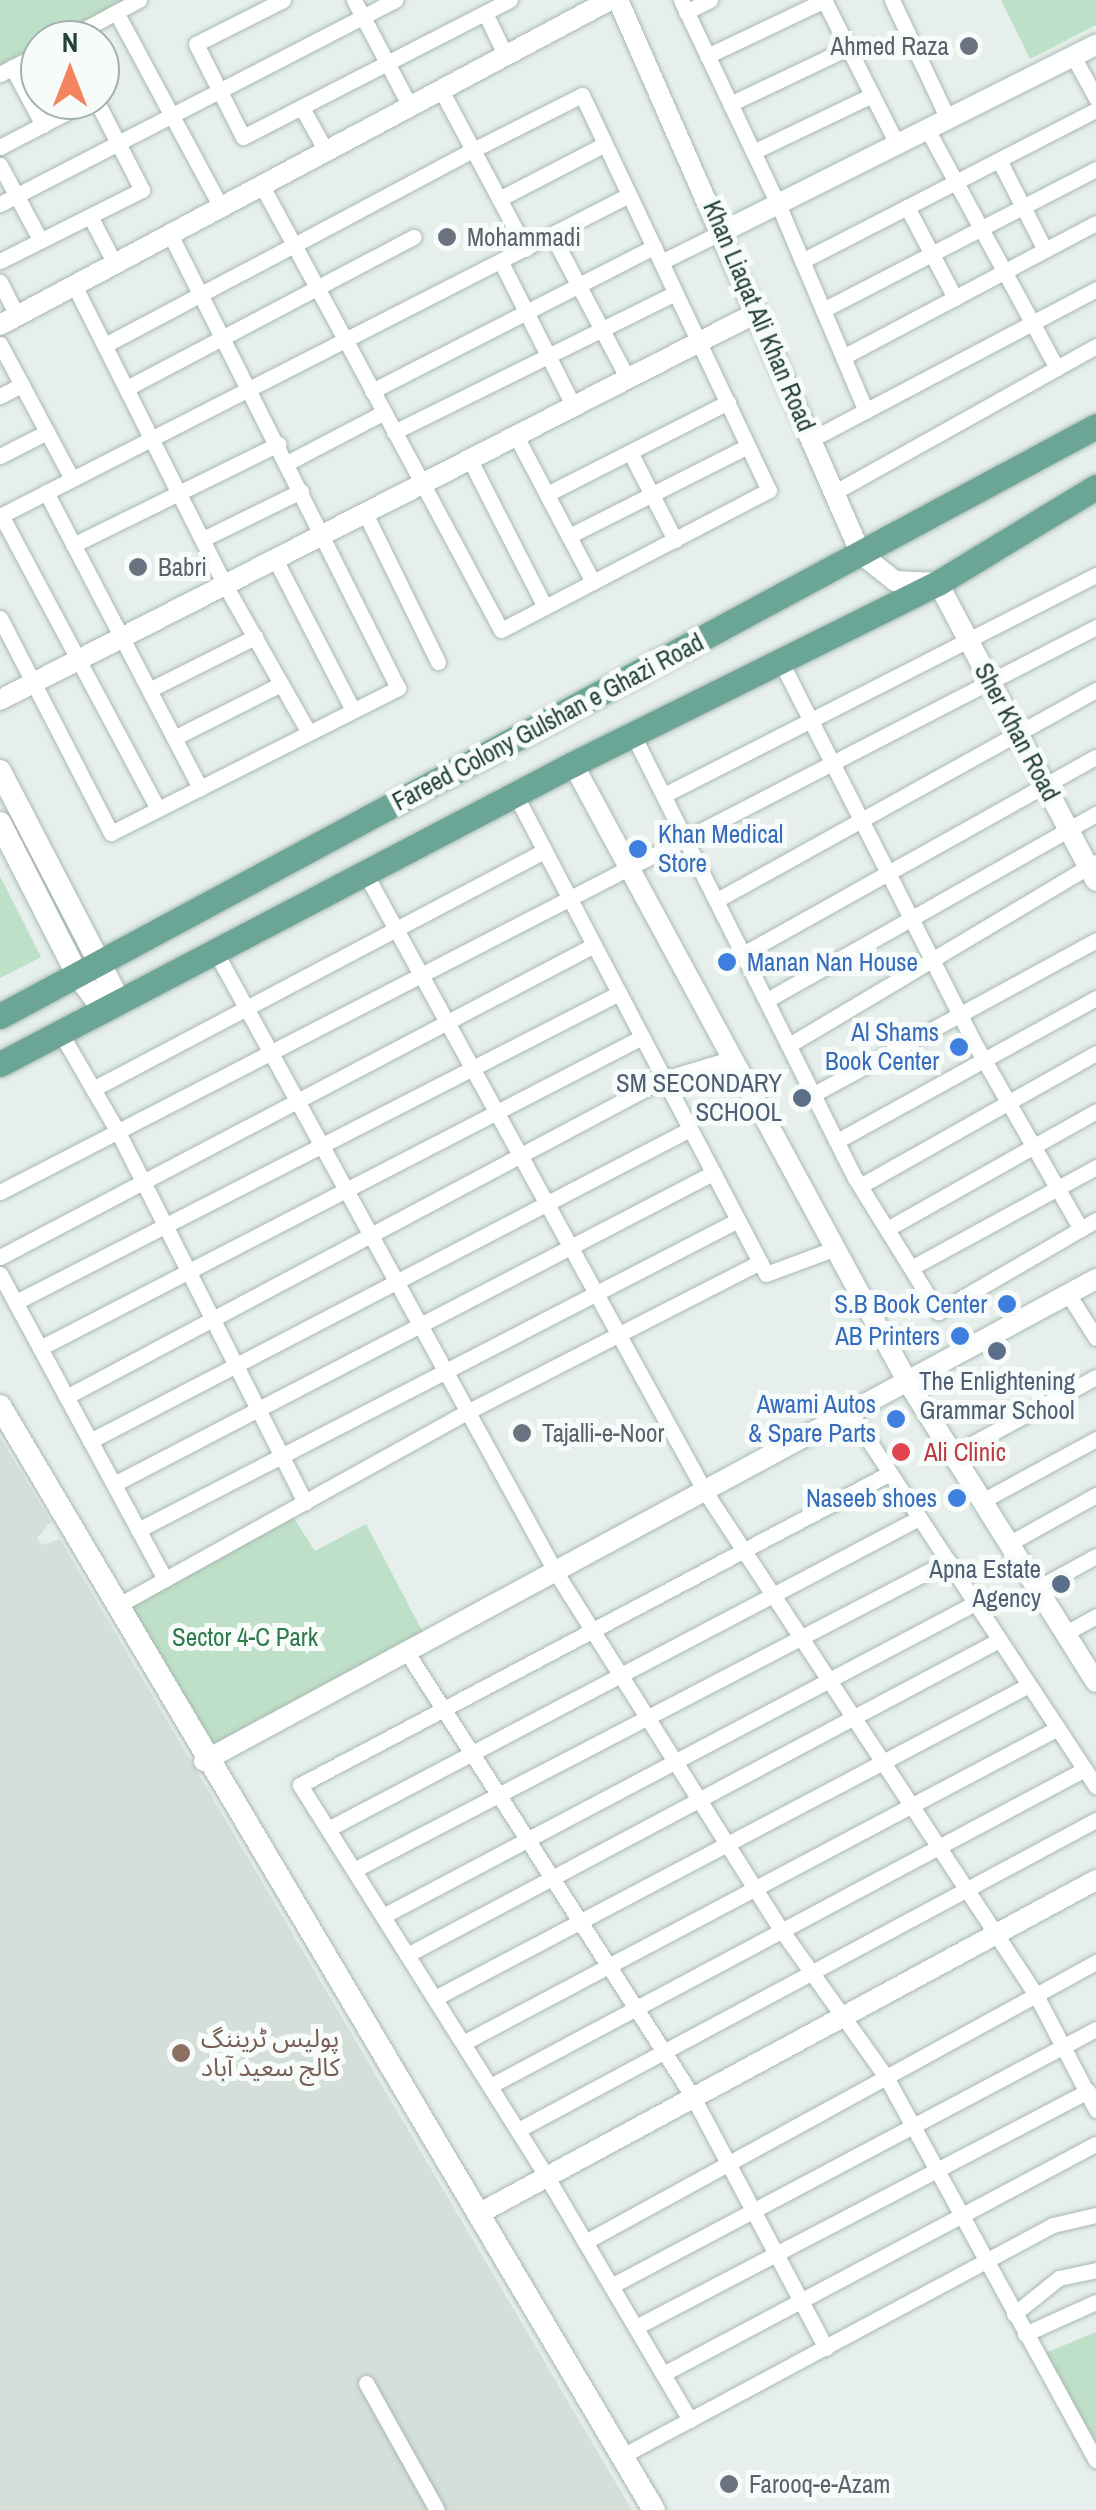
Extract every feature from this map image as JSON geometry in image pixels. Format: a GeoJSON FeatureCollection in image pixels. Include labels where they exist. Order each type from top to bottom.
{"type":"FeatureCollection","features":[{"type":"Feature","properties":{"kind":"main road","name":"Fareed Colony Gulshan e Ghazi Road"},"geometry":{"type":"LineString","coordinates":[[0,1016],[1096,426]]}},
{"type":"Feature","properties":{"kind":"main road","name":"Fareed Colony Gulshan e Ghazi Road"},"geometry":{"type":"LineString","coordinates":[[0,1064],[515,794],[938,582],[1093,496]]}},
{"type":"Feature","properties":{"kind":"main road"},"geometry":{"type":"LineString","coordinates":[[0,771],[87,969]]}},
{"type":"Feature","properties":{"kind":"main road"},"geometry":{"type":"LineString","coordinates":[[0,823],[111,1005]]}},
{"type":"Feature","properties":{"kind":"main road"},"geometry":{"type":"LineString","coordinates":[[0,1406],[204,1761],[480,2214],[654,2510]]}},
{"type":"Feature","properties":{"kind":"street"},"geometry":{"type":"LineString","coordinates":[[101,20],[139,0]]}},
{"type":"Feature","properties":{"kind":"street"},"geometry":{"type":"LineString","coordinates":[[240,0],[249,18]]}},
{"type":"Feature","properties":{"kind":"street"},"geometry":{"type":"LineString","coordinates":[[283,0],[196,44],[243,137],[510,0]]}},
{"type":"Feature","properties":{"kind":"street"},"geometry":{"type":"LineString","coordinates":[[354,0],[410,106]]}},
{"type":"Feature","properties":{"kind":"street"},"geometry":{"type":"LineString","coordinates":[[0,204],[396,0]]}},
{"type":"Feature","properties":{"kind":"street"},"geometry":{"type":"LineString","coordinates":[[0,282],[8,320],[610,0]]}},
{"type":"Feature","properties":{"kind":"street","name":"Khan Liaqat Ali Khan Road"},"geometry":{"type":"LineString","coordinates":[[618,0],[724,231],[862,554]]}},
{"type":"Feature","properties":{"kind":"street"},"geometry":{"type":"LineString","coordinates":[[710,0],[684,6],[778,204],[866,411]]}},
{"type":"Feature","properties":{"kind":"street"},"geometry":{"type":"LineString","coordinates":[[707,56],[824,0],[896,144]]}},
{"type":"Feature","properties":{"kind":"street"},"geometry":{"type":"LineString","coordinates":[[892,0],[948,118]]}},
{"type":"Feature","properties":{"kind":"street"},"geometry":{"type":"LineString","coordinates":[[116,12],[221,207]]}},
{"type":"Feature","properties":{"kind":"street"},"geometry":{"type":"LineString","coordinates":[[485,14],[506,56]]}},
{"type":"Feature","properties":{"kind":"street"},"geometry":{"type":"LineString","coordinates":[[372,390],[578,286],[724,231],[1096,45]]}},
{"type":"Feature","properties":{"kind":"street"},"geometry":{"type":"LineString","coordinates":[[730,104],[848,48]]}},
{"type":"Feature","properties":{"kind":"street"},"geometry":{"type":"LineString","coordinates":[[1073,56],[1096,98]]}},
{"type":"Feature","properties":{"kind":"street"},"geometry":{"type":"LineString","coordinates":[[6,71],[42,125]]}},
{"type":"Feature","properties":{"kind":"street"},"geometry":{"type":"LineString","coordinates":[[441,90],[526,249]]}},
{"type":"Feature","properties":{"kind":"street"},"geometry":{"type":"LineString","coordinates":[[105,345],[294,244],[473,150],[582,95],[769,490],[501,630],[294,244],[262,186]]}},
{"type":"Feature","properties":{"kind":"street"},"geometry":{"type":"LineString","coordinates":[[753,152],[872,95]]}},
{"type":"Feature","properties":{"kind":"street"},"geometry":{"type":"LineString","coordinates":[[302,108],[326,152]]}},
{"type":"Feature","properties":{"kind":"street"},"geometry":{"type":"LineString","coordinates":[[802,261],[1096,110]]}},
{"type":"Feature","properties":{"kind":"street"},"geometry":{"type":"LineString","coordinates":[[0,146],[52,120]]}},
{"type":"Feature","properties":{"kind":"street"},"geometry":{"type":"LineString","coordinates":[[0,262],[142,190],[105,120]]}},
{"type":"Feature","properties":{"kind":"street"},"geometry":{"type":"LineString","coordinates":[[927,129],[1057,368]]}},
{"type":"Feature","properties":{"kind":"street"},"geometry":{"type":"LineString","coordinates":[[499,199],[605,144]]}},
{"type":"Feature","properties":{"kind":"street"},"geometry":{"type":"LineString","coordinates":[[1000,160],[1046,250]]}},
{"type":"Feature","properties":{"kind":"street"},"geometry":{"type":"LineString","coordinates":[[0,165],[41,241]]}},
{"type":"Feature","properties":{"kind":"street"},"geometry":{"type":"LineString","coordinates":[[823,310],[1096,169]]}},
{"type":"Feature","properties":{"kind":"street"},"geometry":{"type":"LineString","coordinates":[[158,809],[1,515],[347,343],[629,194]]}},
{"type":"Feature","properties":{"kind":"street"},"geometry":{"type":"LineString","coordinates":[[907,207],[955,298]]}},
{"type":"Feature","properties":{"kind":"street"},"geometry":{"type":"LineString","coordinates":[[90,216],[115,264]]}},
{"type":"Feature","properties":{"kind":"street"},"geometry":{"type":"LineString","coordinates":[[843,358],[1096,224]]}},
{"type":"Feature","properties":{"kind":"street"},"geometry":{"type":"LineString","coordinates":[[0,618],[111,833],[398,688],[252,390],[170,234]]}},
{"type":"Feature","properties":{"kind":"street"},"geometry":{"type":"LineString","coordinates":[[552,235],[628,379]]}},
{"type":"Feature","properties":{"kind":"street"},"geometry":{"type":"LineString","coordinates":[[127,388],[414,237]]}},
{"type":"Feature","properties":{"kind":"street"},"geometry":{"type":"LineString","coordinates":[[501,262],[574,406]]}},
{"type":"Feature","properties":{"kind":"street"},"geometry":{"type":"LineString","coordinates":[[74,286],[225,585],[309,733]]}},
{"type":"Feature","properties":{"kind":"street"},"geometry":{"type":"LineString","coordinates":[[812,439],[1096,289]]}},
{"type":"Feature","properties":{"kind":"street"},"geometry":{"type":"LineString","coordinates":[[394,432],[676,292]]}},
{"type":"Feature","properties":{"kind":"street"},"geometry":{"type":"LineString","coordinates":[[0,700],[758,312]]}},
{"type":"Feature","properties":{"kind":"street"},"geometry":{"type":"LineString","coordinates":[[0,344],[72,479]]}},
{"type":"Feature","properties":{"kind":"street"},"geometry":{"type":"LineString","coordinates":[[835,492],[1096,346]]}},
{"type":"Feature","properties":{"kind":"street"},"geometry":{"type":"LineString","coordinates":[[0,396],[22,385]]}},
{"type":"Feature","properties":{"kind":"street"},"geometry":{"type":"LineString","coordinates":[[547,494],[728,402]]}},
{"type":"Feature","properties":{"kind":"street"},"geometry":{"type":"LineString","coordinates":[[288,462],[384,412]]}},
{"type":"Feature","properties":{"kind":"street"},"geometry":{"type":"LineString","coordinates":[[0,456],[47,432]]}},
{"type":"Feature","properties":{"kind":"street"},"geometry":{"type":"LineString","coordinates":[[516,436],[593,582]]}},
{"type":"Feature","properties":{"kind":"street"},"geometry":{"type":"LineString","coordinates":[[73,545],[278,444]]}},
{"type":"Feature","properties":{"kind":"street"},"geometry":{"type":"LineString","coordinates":[[569,536],[748,446]]}},
{"type":"Feature","properties":{"kind":"street"},"geometry":{"type":"LineString","coordinates":[[630,452],[674,540]]}},
{"type":"Feature","properties":{"kind":"street"},"geometry":{"type":"LineString","coordinates":[[470,460],[545,607]]}},
{"type":"Feature","properties":{"kind":"street"},"geometry":{"type":"LineString","coordinates":[[202,538],[301,490]]}},
{"type":"Feature","properties":{"kind":"street"},"geometry":{"type":"LineString","coordinates":[[46,492],[200,788]]}},
{"type":"Feature","properties":{"kind":"street"},"geometry":{"type":"LineString","coordinates":[[364,513],[438,662]]}},
{"type":"Feature","properties":{"kind":"street"},"geometry":{"type":"LineString","coordinates":[[862,554],[895,581],[938,582]]}},
{"type":"Feature","properties":{"kind":"street"},"geometry":{"type":"LineString","coordinates":[[274,560],[353,710]]}},
{"type":"Feature","properties":{"kind":"street"},"geometry":{"type":"LineString","coordinates":[[664,794],[1096,574]]}},
{"type":"Feature","properties":{"kind":"street","name":"Sher Khan Road"},"geometry":{"type":"LineString","coordinates":[[938,582],[1093,870]]}},
{"type":"Feature","properties":{"kind":"street"},"geometry":{"type":"LineString","coordinates":[[0,1192],[1096,627]]}},
{"type":"Feature","properties":{"kind":"street"},"geometry":{"type":"LineString","coordinates":[[149,690],[255,637]]}},
{"type":"Feature","properties":{"kind":"street"},"geometry":{"type":"LineString","coordinates":[[781,662],[984,1060],[1080,1229]]}},
{"type":"Feature","properties":{"kind":"street"},"geometry":{"type":"LineString","coordinates":[[174,738],[282,684]]}},
{"type":"Feature","properties":{"kind":"street"},"geometry":{"type":"LineString","coordinates":[[717,900],[1096,690]]}},
{"type":"Feature","properties":{"kind":"street"},"geometry":{"type":"LineString","coordinates":[[633,734],[860,1186],[938,1312],[1096,1220]]}},
{"type":"Feature","properties":{"kind":"street"},"geometry":{"type":"LineString","coordinates":[[744,954],[1096,757]]}},
{"type":"Feature","properties":{"kind":"street"},"geometry":{"type":"LineString","coordinates":[[574,764],[907,1381],[1096,1682]]}},
{"type":"Feature","properties":{"kind":"street"},"geometry":{"type":"LineString","coordinates":[[515,794],[766,1274],[836,1248]]}},
{"type":"Feature","properties":{"kind":"street"},"geometry":{"type":"LineString","coordinates":[[767,1000],[1096,814]]}},
{"type":"Feature","properties":{"kind":"street"},"geometry":{"type":"LineString","coordinates":[[93,1089],[544,850]]}},
{"type":"Feature","properties":{"kind":"street"},"geometry":{"type":"LineString","coordinates":[[789,1045],[1093,870]]}},
{"type":"Feature","properties":{"kind":"street"},"geometry":{"type":"LineString","coordinates":[[365,873],[704,1490],[994,1937],[1036,1995],[1066,2046],[1096,2110]]}},
{"type":"Feature","properties":{"kind":"street"},"geometry":{"type":"LineString","coordinates":[[814,1094],[1096,940]]}},
{"type":"Feature","properties":{"kind":"street"},"geometry":{"type":"LineString","coordinates":[[0,1257],[594,945]]}},
{"type":"Feature","properties":{"kind":"street"},"geometry":{"type":"LineString","coordinates":[[215,951],[554,1572],[782,1931],[886,2077],[1096,2460]]}},
{"type":"Feature","properties":{"kind":"street"},"geometry":{"type":"LineString","coordinates":[[16,1302],[619,994]]}},
{"type":"Feature","properties":{"kind":"street"},"geometry":{"type":"LineString","coordinates":[[837,1140],[1096,998]]}},
{"type":"Feature","properties":{"kind":"street"},"geometry":{"type":"LineString","coordinates":[[60,1032],[118,1132],[305,1502]]}},
{"type":"Feature","properties":{"kind":"street"},"geometry":{"type":"LineString","coordinates":[[40,1348],[642,1037]]}},
{"type":"Feature","properties":{"kind":"street"},"geometry":{"type":"LineString","coordinates":[[860,1186],[1096,1053]]}},
{"type":"Feature","properties":{"kind":"street"},"geometry":{"type":"LineString","coordinates":[[66,1396],[664,1079],[733,1058]]}},
{"type":"Feature","properties":{"kind":"street"},"geometry":{"type":"LineString","coordinates":[[887,1229],[1096,1111]]}},
{"type":"Feature","properties":{"kind":"street"},"geometry":{"type":"LineString","coordinates":[[90,1441],[690,1128]]}},
{"type":"Feature","properties":{"kind":"street"},"geometry":{"type":"LineString","coordinates":[[911,1268],[1096,1167]]}},
{"type":"Feature","properties":{"kind":"street"},"geometry":{"type":"LineString","coordinates":[[114,1484],[713,1173]]}},
{"type":"Feature","properties":{"kind":"street"},"geometry":{"type":"LineString","coordinates":[[138,1530],[738,1220]]}},
{"type":"Feature","properties":{"kind":"street"},"geometry":{"type":"LineString","coordinates":[[115,1607],[467,1412],[760,1262]]}},
{"type":"Feature","properties":{"kind":"street"},"geometry":{"type":"LineString","coordinates":[[0,1274],[165,1579]]}},
{"type":"Feature","properties":{"kind":"street"},"geometry":{"type":"LineString","coordinates":[[204,1761],[1096,1279]]}},
{"type":"Feature","properties":{"kind":"street"},"geometry":{"type":"LineString","coordinates":[[1068,1294],[1096,1338]]}},
{"type":"Feature","properties":{"kind":"street"},"geometry":{"type":"LineString","coordinates":[[953,1454],[1096,1377]]}},
{"type":"Feature","properties":{"kind":"street"},"geometry":{"type":"LineString","coordinates":[[850,1412],[1096,1786]]}},
{"type":"Feature","properties":{"kind":"street"},"geometry":{"type":"LineString","coordinates":[[982,1501],[1096,1439]]}},
{"type":"Feature","properties":{"kind":"street"},"geometry":{"type":"LineString","coordinates":[[690,2420],[518,2130],[300,1785],[890,1473]]}},
{"type":"Feature","properties":{"kind":"street"},"geometry":{"type":"LineString","coordinates":[[1008,1544],[1096,1495]]}},
{"type":"Feature","properties":{"kind":"street"},"geometry":{"type":"LineString","coordinates":[[328,1829],[919,1518]]}},
{"type":"Feature","properties":{"kind":"street"},"geometry":{"type":"LineString","coordinates":[[1036,1589],[1096,1556]]}},
{"type":"Feature","properties":{"kind":"street"},"geometry":{"type":"LineString","coordinates":[[354,1870],[948,1562]]}},
{"type":"Feature","properties":{"kind":"street"},"geometry":{"type":"LineString","coordinates":[[383,1916],[975,1603]]}},
{"type":"Feature","properties":{"kind":"street"},"geometry":{"type":"LineString","coordinates":[[1064,1634],[1096,1616]]}},
{"type":"Feature","properties":{"kind":"street"},"geometry":{"type":"LineString","coordinates":[[408,1955],[1000,1640]]}},
{"type":"Feature","properties":{"kind":"street"},"geometry":{"type":"LineString","coordinates":[[406,1651],[693,2096],[826,2348]]}},
{"type":"Feature","properties":{"kind":"street"},"geometry":{"type":"LineString","coordinates":[[435,1998],[1030,1685]]}},
{"type":"Feature","properties":{"kind":"street"},"geometry":{"type":"LineString","coordinates":[[463,2043],[1058,1728]]}},
{"type":"Feature","properties":{"kind":"street"},"geometry":{"type":"LineString","coordinates":[[490,2086],[1085,1769]]}},
{"type":"Feature","properties":{"kind":"street"},"geometry":{"type":"LineString","coordinates":[[518,2130],[1096,1820]]}},
{"type":"Feature","properties":{"kind":"street"},"geometry":{"type":"LineString","coordinates":[[480,2214],[545,2174],[842,2020],[1096,1880]]}},
{"type":"Feature","properties":{"kind":"street"},"geometry":{"type":"LineString","coordinates":[[586,2242],[1096,1962]]}},
{"type":"Feature","properties":{"kind":"street"},"geometry":{"type":"LineString","coordinates":[[611,2286],[1096,2029]]}},
{"type":"Feature","properties":{"kind":"street"},"geometry":{"type":"LineString","coordinates":[[636,2328],[1088,2091]]}},
{"type":"Feature","properties":{"kind":"street"},"geometry":{"type":"LineString","coordinates":[[663,2374],[1096,2144]]}},
{"type":"Feature","properties":{"kind":"street"},"geometry":{"type":"LineString","coordinates":[[622,2456],[1053,2225],[1096,2215]]}},
{"type":"Feature","properties":{"kind":"street"},"geometry":{"type":"LineString","coordinates":[[1014,2314],[1059,2278],[1096,2270]]}},
{"type":"Feature","properties":{"kind":"street"},"geometry":{"type":"LineString","coordinates":[[1025,2334],[1096,2302]]}},
{"type":"Feature","properties":{"kind":"street"},"geometry":{"type":"LineString","coordinates":[[366,2382],[438,2510]]}},
{"type":"Feature","properties":{"kind":"shaded area","name":"پولیس ٹریننگ کالج سعید آباد"},"geometry":{"type":"Polygon","coordinates":[[[0,1437],[51,1522],[37,1538],[42,1545],[60,1539],[632,2510],[0,2510],[0,1437]]]}},
{"type":"Feature","properties":{"kind":"green space"},"geometry":{"type":"Polygon","coordinates":[[[0,0],[133,0],[95,20],[20,20],[20,60],[0,70],[0,0]]]}},
{"type":"Feature","properties":{"kind":"green space"},"geometry":{"type":"Polygon","coordinates":[[[1001,0],[1096,0],[1096,25],[1030,59],[1001,0]]]}},
{"type":"Feature","properties":{"kind":"green space"},"geometry":{"type":"Polygon","coordinates":[[[0,876],[41,957],[0,978],[0,876]]]}},
{"type":"Feature","properties":{"kind":"green space","name":"Sector 4-C Park"},"geometry":{"type":"Polygon","coordinates":[[[289,1511],[315,1551],[366,1524],[427,1640],[204,1761],[115,1607],[289,1511]]]}},
{"type":"Feature","properties":{"kind":"green space"},"geometry":{"type":"Polygon","coordinates":[[[1096,2332],[1096,2460],[1038,2356],[1096,2332]]]}},
{"type":"Feature","properties":{"kind":"place","name":"Ahmed Raza"},"geometry":{"type":"Point","coordinates":[969,46]}},
{"type":"Feature","properties":{"kind":"place","name":"Mohammadi"},"geometry":{"type":"Point","coordinates":[447,237]}},
{"type":"Feature","properties":{"kind":"place","name":"Babri"},"geometry":{"type":"Point","coordinates":[138,567]}},
{"type":"Feature","properties":{"kind":"place","name":"Khan Medical Store"},"geometry":{"type":"Point","coordinates":[638,849]}},
{"type":"Feature","properties":{"kind":"place","name":"Manan Nan House"},"geometry":{"type":"Point","coordinates":[727,962]}},
{"type":"Feature","properties":{"kind":"place","name":"Al Shams Book Center"},"geometry":{"type":"Point","coordinates":[959,1047]}},
{"type":"Feature","properties":{"kind":"place","name":"SM SECONDARY SCHOOL"},"geometry":{"type":"Point","coordinates":[802,1098]}},
{"type":"Feature","properties":{"kind":"place","name":"S.B Book Center"},"geometry":{"type":"Point","coordinates":[1007,1304]}},
{"type":"Feature","properties":{"kind":"place","name":"AB Printers"},"geometry":{"type":"Point","coordinates":[960,1336]}},
{"type":"Feature","properties":{"kind":"place","name":"The Enlightening Grammar School"},"geometry":{"type":"Point","coordinates":[997,1351]}},
{"type":"Feature","properties":{"kind":"place","name":"Awami Autos & Spare Parts"},"geometry":{"type":"Point","coordinates":[896,1419]}},
{"type":"Feature","properties":{"kind":"place","name":"Tajalli-e-Noor"},"geometry":{"type":"Point","coordinates":[522,1433]}},
{"type":"Feature","properties":{"kind":"place","name":"Ali Clinic"},"geometry":{"type":"Point","coordinates":[901,1452]}},
{"type":"Feature","properties":{"kind":"place","name":"Naseeb shoes"},"geometry":{"type":"Point","coordinates":[957,1498]}},
{"type":"Feature","properties":{"kind":"place","name":"Apna Estate Agency"},"geometry":{"type":"Point","coordinates":[1061,1584]}},
{"type":"Feature","properties":{"kind":"place","name":"پولیس ٹریننگ کالج سعید آباد"},"geometry":{"type":"Point","coordinates":[181,2053]}},
{"type":"Feature","properties":{"kind":"place","name":"Farooq-e-Azam"},"geometry":{"type":"Point","coordinates":[729,2484]}}]}
